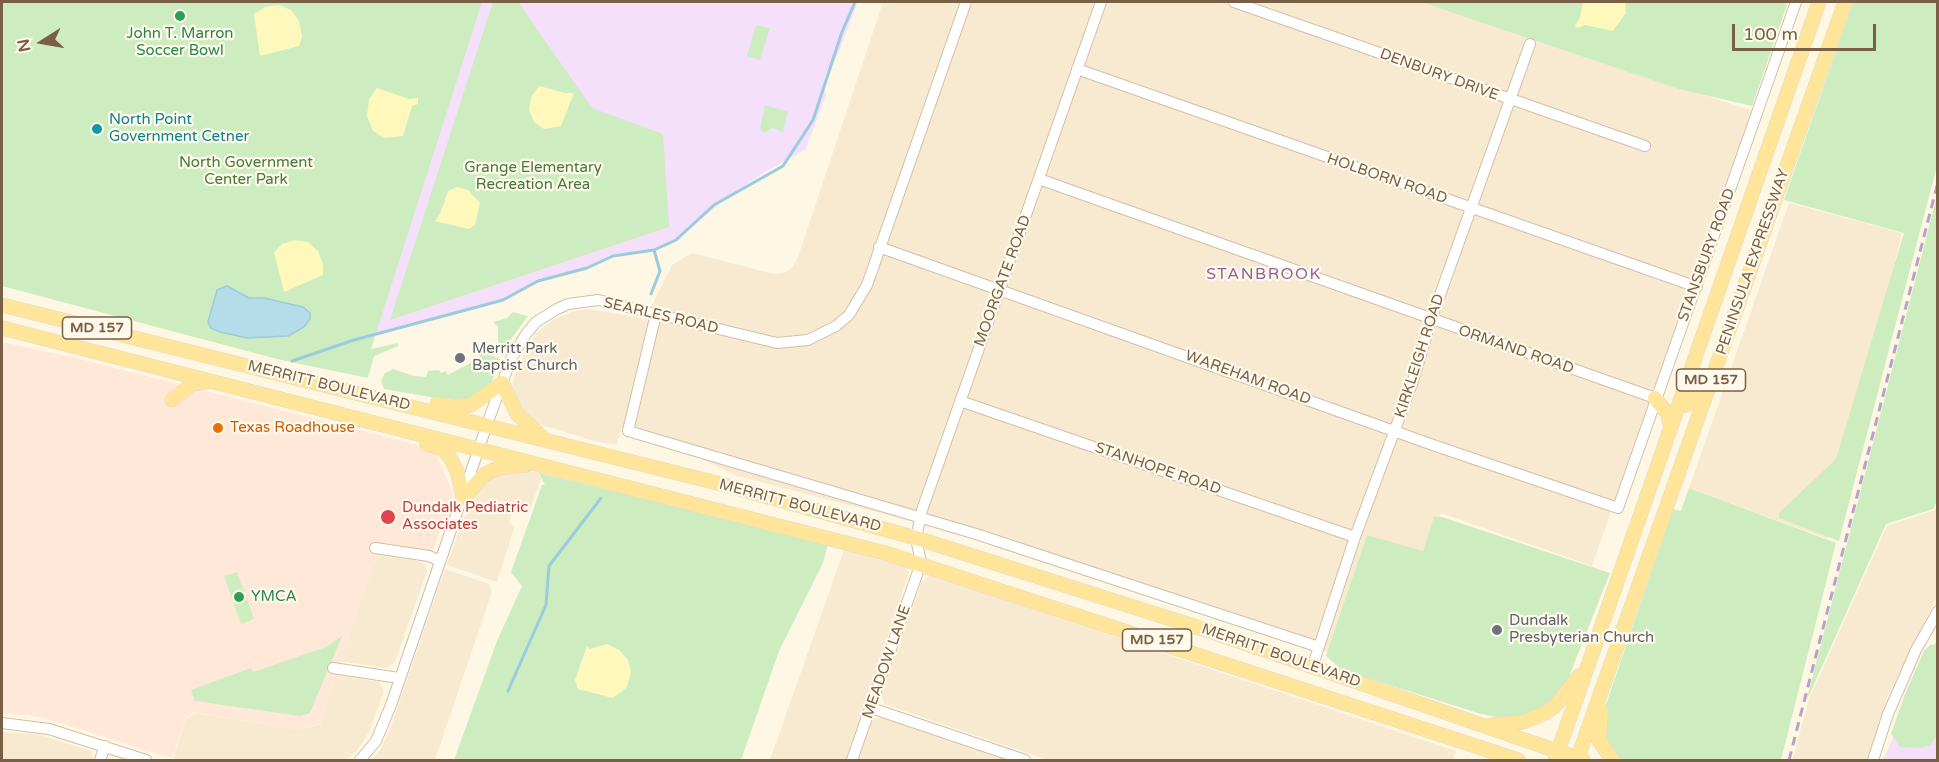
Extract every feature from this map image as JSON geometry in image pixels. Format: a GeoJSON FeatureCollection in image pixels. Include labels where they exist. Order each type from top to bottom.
{"type":"FeatureCollection","features":[{"type":"Feature","properties":{"kind":"main road","name":"PENINSULA EXPRESSWAY"},"geometry":{"type":"LineString","coordinates":[[1556,755],[1819,2]]}},
{"type":"Feature","properties":{"kind":"main road","name":"PENINSULA EXPRESSWAY"},"geometry":{"type":"LineString","coordinates":[[1579,760],[1605,680],[1845,2]]}},
{"type":"Feature","properties":{"kind":"main road","name":"MERRITT BOULEVARD"},"geometry":{"type":"LineString","coordinates":[[2,304],[394,403],[487,424],[729,486],[916,538],[1209,631],[1481,725],[1556,755],[1579,760]]}},
{"type":"Feature","properties":{"kind":"main road","name":"MERRITT BOULEVARD"},"geometry":{"type":"LineString","coordinates":[[2,328],[207,381],[326,408],[921,563],[1518,760]]}},
{"type":"Feature","properties":{"kind":"main road"},"geometry":{"type":"LineString","coordinates":[[1618,576],[1645,525],[1693,387],[1700,380],[1711,379]]}},
{"type":"Feature","properties":{"kind":"main road"},"geometry":{"type":"LineString","coordinates":[[171,400],[192,384],[207,381]]}},
{"type":"Feature","properties":{"kind":"main road"},"geometry":{"type":"LineString","coordinates":[[394,403],[410,398],[456,407],[471,405],[484,398],[502,383],[517,414],[546,440]]}},
{"type":"Feature","properties":{"kind":"main road"},"geometry":{"type":"LineString","coordinates":[[1655,398],[1668,414],[1670,425]]}},
{"type":"Feature","properties":{"kind":"main road"},"geometry":{"type":"LineString","coordinates":[[326,408],[357,425],[443,449],[457,471],[463,498]]}},
{"type":"Feature","properties":{"kind":"main road"},"geometry":{"type":"LineString","coordinates":[[463,498],[484,475],[498,468],[539,463]]}},
{"type":"Feature","properties":{"kind":"main road","name":"MD 157"},"geometry":{"type":"LineString","coordinates":[[1481,725],[1514,724],[1545,713],[1566,693],[1588,665]]}},
{"type":"Feature","properties":{"kind":"main road"},"geometry":{"type":"LineString","coordinates":[[1605,680],[1598,733],[1602,747],[1612,760]]}},
{"type":"Feature","properties":{"kind":"main road"},"geometry":{"type":"LineString","coordinates":[[1469,744],[1495,760]]}},
{"type":"Feature","properties":{"kind":"street","name":"SEARLES ROAD"},"geometry":{"type":"LineString","coordinates":[[360,760],[376,741],[502,383],[526,333],[536,322],[556,309],[568,304],[598,300],[777,343],[808,340],[824,334],[849,315],[867,285],[966,2]]}},
{"type":"Feature","properties":{"kind":"street","name":"MOORGATE ROAD"},"geometry":{"type":"LineString","coordinates":[[921,563],[916,538],[920,517],[1101,2]]}},
{"type":"Feature","properties":{"kind":"street","name":"DENBURY DRIVE"},"geometry":{"type":"LineString","coordinates":[[1234,2],[1645,146]]}},
{"type":"Feature","properties":{"kind":"street","name":"STANSBURY ROAD"},"geometry":{"type":"LineString","coordinates":[[1618,508],[1796,2]]}},
{"type":"Feature","properties":{"kind":"street","name":"KIRKLEIGH ROAD"},"geometry":{"type":"LineString","coordinates":[[1312,668],[1355,537],[1395,431],[1431,320],[1530,44]]}},
{"type":"Feature","properties":{"kind":"street","name":"HOLBORN ROAD"},"geometry":{"type":"LineString","coordinates":[[1077,69],[1697,287]]}},
{"type":"Feature","properties":{"kind":"street","name":"ORMAND ROAD"},"geometry":{"type":"LineString","coordinates":[[1039,179],[1655,398]]}},
{"type":"Feature","properties":{"kind":"street","name":"WAREHAM ROAD"},"geometry":{"type":"LineString","coordinates":[[879,247],[1618,508]]}},
{"type":"Feature","properties":{"kind":"street","name":"MERRITT BOULEVARD"},"geometry":{"type":"LineString","coordinates":[[656,314],[628,431],[920,517],[1319,647]]}},
{"type":"Feature","properties":{"kind":"street","name":"STANHOPE ROAD"},"geometry":{"type":"LineString","coordinates":[[960,401],[1355,537]]}},
{"type":"Feature","properties":{"kind":"street"},"geometry":{"type":"LineString","coordinates":[[375,548],[429,556],[440,561]]}},
{"type":"Feature","properties":{"kind":"street","name":"MEADOW LANE"},"geometry":{"type":"LineString","coordinates":[[852,760],[921,563]]}},
{"type":"Feature","properties":{"kind":"street"},"geometry":{"type":"LineString","coordinates":[[1873,760],[1888,714],[1916,650],[1938,611]]}},
{"type":"Feature","properties":{"kind":"street"},"geometry":{"type":"LineString","coordinates":[[333,668],[399,678]]}},
{"type":"Feature","properties":{"kind":"street"},"geometry":{"type":"LineString","coordinates":[[871,708],[1025,760]]}},
{"type":"Feature","properties":{"kind":"street"},"geometry":{"type":"LineString","coordinates":[[2,723],[49,729],[146,760]]}},
{"type":"Feature","properties":{"kind":"street"},"geometry":{"type":"LineString","coordinates":[[100,760],[105,746]]}},
{"type":"Feature","properties":{"kind":"shaded area"},"geometry":{"type":"Polygon","coordinates":[[[481,2],[858,2],[838,54],[826,73],[824,82],[826,95],[806,149],[760,175],[724,200],[673,243],[657,250],[616,254],[591,266],[548,277],[497,303],[375,335],[481,2]]]}},
{"type":"Feature","properties":{"kind":"shaded area"},"geometry":{"type":"Polygon","coordinates":[[[883,2],[1421,2],[1750,110],[1752,112],[1713,228],[1709,228],[1708,238],[1592,566],[1441,513],[1426,560],[1328,652],[1189,605],[946,530],[737,476],[650,435],[621,428],[617,445],[594,441],[532,422],[520,409],[511,391],[516,369],[536,333],[551,321],[571,312],[589,309],[641,318],[644,321],[672,265],[692,253],[773,274],[784,273],[792,268],[798,257],[883,2]]]}},
{"type":"Feature","properties":{"kind":"shaded area"},"geometry":{"type":"Polygon","coordinates":[[[1789,203],[1902,233],[1828,539],[1689,488],[1789,203]]]}},
{"type":"Feature","properties":{"kind":"shaded area"},"geometry":{"type":"Polygon","coordinates":[[[2,342],[72,357],[434,449],[454,495],[428,563],[378,554],[320,723],[298,730],[194,712],[186,718],[172,758],[60,723],[29,715],[2,714],[2,342]]]}},
{"type":"Feature","properties":{"kind":"shaded area"},"geometry":{"type":"Polygon","coordinates":[[[516,467],[539,473],[541,479],[528,515],[524,508],[516,505],[509,522],[514,528],[497,582],[447,565],[474,490],[481,480],[516,467]]]}},
{"type":"Feature","properties":{"kind":"shaded area"},"geometry":{"type":"Polygon","coordinates":[[[1937,506],[1937,597],[1889,693],[1867,760],[1792,760],[1809,699],[1887,526],[1935,510],[1937,506]]]}},
{"type":"Feature","properties":{"kind":"shaded area"},"geometry":{"type":"Polygon","coordinates":[[[844,550],[902,566],[909,572],[847,760],[770,760],[844,550]]]}},
{"type":"Feature","properties":{"kind":"shaded area"},"geometry":{"type":"Polygon","coordinates":[[[378,555],[417,561],[424,564],[427,571],[395,662],[386,668],[338,661],[378,555]]]}},
{"type":"Feature","properties":{"kind":"shaded area"},"geometry":{"type":"Polygon","coordinates":[[[445,569],[489,584],[492,592],[435,760],[371,760],[380,750],[390,729],[445,569]]]}},
{"type":"Feature","properties":{"kind":"shaded area"},"geometry":{"type":"Polygon","coordinates":[[[930,575],[1456,751],[1453,760],[1048,760],[884,704],[882,694],[921,583],[930,575]]]}},
{"type":"Feature","properties":{"kind":"shaded area"},"geometry":{"type":"Polygon","coordinates":[[[1937,640],[1937,760],[1883,760],[1927,661],[1937,640]]]}},
{"type":"Feature","properties":{"kind":"shaded area"},"geometry":{"type":"Polygon","coordinates":[[[336,675],[379,682],[384,691],[369,732],[356,752],[346,760],[182,760],[173,758],[186,719],[195,713],[299,730],[320,724],[336,675]]]}},
{"type":"Feature","properties":{"kind":"shaded area"},"geometry":{"type":"Polygon","coordinates":[[[881,717],[1007,760],[856,760],[870,721],[881,717]]]}},
{"type":"Feature","properties":{"kind":"shaded area"},"geometry":{"type":"Polygon","coordinates":[[[2,732],[38,734],[91,751],[93,760],[2,760],[2,732]]]}},
{"type":"Feature","properties":{"kind":"green space","name":"North Government Center Park"},"geometry":{"type":"Polygon","coordinates":[[[2,2],[482,2],[371,349],[398,343],[398,346],[374,356],[368,378],[281,360],[2,286],[2,2]]]}},
{"type":"Feature","properties":{"kind":"green space","name":"Grange Elementary Recreation Area"},"geometry":{"type":"Polygon","coordinates":[[[493,2],[518,2],[592,108],[663,134],[669,227],[390,320],[493,2]]]}},
{"type":"Feature","properties":{"kind":"green space"},"geometry":{"type":"Polygon","coordinates":[[[1421,2],[1788,2],[1752,106],[1679,89],[1421,2]]]}},
{"type":"Feature","properties":{"kind":"green space"},"geometry":{"type":"Polygon","coordinates":[[[1853,2],[1937,2],[1938,162],[1839,541],[1779,518],[1779,513],[1836,459],[1904,233],[1784,200],[1853,2]]]}},
{"type":"Feature","properties":{"kind":"green space"},"geometry":{"type":"Polygon","coordinates":[[[756,25],[770,28],[760,60],[747,56],[756,25]]]}},
{"type":"Feature","properties":{"kind":"green space"},"geometry":{"type":"Polygon","coordinates":[[[765,105],[788,112],[783,132],[772,128],[764,133],[760,129],[765,105]]]}},
{"type":"Feature","properties":{"kind":"green space"},"geometry":{"type":"Polygon","coordinates":[[[1937,196],[1937,501],[1933,509],[1886,524],[1806,702],[1937,196]]]}},
{"type":"Feature","properties":{"kind":"green space"},"geometry":{"type":"Polygon","coordinates":[[[513,312],[528,316],[505,347],[498,342],[498,327],[493,322],[507,318],[513,312]]]}},
{"type":"Feature","properties":{"kind":"green space"},"geometry":{"type":"Polygon","coordinates":[[[476,351],[500,359],[488,389],[465,403],[384,389],[381,381],[385,373],[393,369],[414,376],[426,377],[428,371],[439,370],[441,373],[446,371],[448,375],[480,358],[476,351]]]}},
{"type":"Feature","properties":{"kind":"green space"},"geometry":{"type":"Polygon","coordinates":[[[539,473],[828,544],[823,563],[779,651],[741,760],[454,760],[497,641],[522,586],[511,572],[542,485],[545,485],[539,473]]]}},
{"type":"Feature","properties":{"kind":"green space"},"geometry":{"type":"Polygon","coordinates":[[[1689,488],[1836,543],[1781,760],[1622,760],[1611,752],[1603,741],[1602,716],[1673,509],[1681,511],[1689,488]]]}},
{"type":"Feature","properties":{"kind":"green space"},"geometry":{"type":"Polygon","coordinates":[[[1434,517],[1442,517],[1610,573],[1562,694],[1543,711],[1516,720],[1481,714],[1342,670],[1326,656],[1367,535],[1423,551],[1434,517]]]}},
{"type":"Feature","properties":{"kind":"green space","name":"YMCA"},"geometry":{"type":"Polygon","coordinates":[[[237,572],[254,619],[241,624],[224,576],[237,572]]]}},
{"type":"Feature","properties":{"kind":"green space"},"geometry":{"type":"Polygon","coordinates":[[[342,636],[310,713],[300,716],[195,701],[191,690],[251,668],[253,672],[326,647],[342,636]]]}},
{"type":"Feature","properties":{"kind":"green space"},"geometry":{"type":"Polygon","coordinates":[[[1937,644],[1937,736],[1930,745],[1921,748],[1900,747],[1891,734],[1905,694],[1924,651],[1930,645],[1937,644]]]}},
{"type":"Feature","properties":{"kind":"sand"},"geometry":{"type":"Polygon","coordinates":[[[1583,2],[1625,2],[1626,13],[1613,31],[1585,25],[1577,28],[1575,26],[1580,17],[1583,2]]]}},
{"type":"Feature","properties":{"kind":"sand"},"geometry":{"type":"Polygon","coordinates":[[[279,5],[291,10],[299,21],[302,37],[299,46],[260,56],[254,14],[265,7],[279,5]]]}},
{"type":"Feature","properties":{"kind":"sand"},"geometry":{"type":"Polygon","coordinates":[[[539,86],[574,93],[561,126],[544,129],[534,122],[529,110],[531,97],[539,86]]]}},
{"type":"Feature","properties":{"kind":"sand"},"geometry":{"type":"Polygon","coordinates":[[[377,88],[409,99],[418,98],[418,104],[412,106],[403,136],[384,138],[373,131],[367,116],[369,99],[377,88]]]}},
{"type":"Feature","properties":{"kind":"sand"},"geometry":{"type":"Polygon","coordinates":[[[457,187],[468,190],[480,203],[475,225],[469,229],[435,221],[440,214],[448,191],[457,187]]]}},
{"type":"Feature","properties":{"kind":"sand"},"geometry":{"type":"Polygon","coordinates":[[[295,240],[308,242],[318,251],[323,264],[323,275],[284,292],[274,252],[282,244],[295,240]]]}},
{"type":"Feature","properties":{"kind":"sand"},"geometry":{"type":"Polygon","coordinates":[[[607,644],[619,650],[628,660],[631,672],[627,687],[613,698],[578,689],[575,680],[587,646],[590,649],[607,644]]]}},
{"type":"Feature","properties":{"kind":"water"},"geometry":{"type":"Polygon","coordinates":[[[227,286],[249,298],[264,298],[303,307],[310,313],[310,319],[304,327],[288,336],[247,338],[220,332],[211,328],[208,322],[217,290],[227,286]]]}},
{"type":"Feature","properties":{"kind":"waterway"},"geometry":{"type":"LineString","coordinates":[[292,361],[354,340],[503,300],[538,281],[587,268],[613,256],[654,250],[676,240],[714,205],[783,166],[813,120],[842,32],[855,2]]}},
{"type":"Feature","properties":{"kind":"waterway"},"geometry":{"type":"LineString","coordinates":[[651,294],[660,271],[654,250]]}},
{"type":"Feature","properties":{"kind":"waterway"},"geometry":{"type":"LineString","coordinates":[[508,691],[546,605],[549,566],[601,498]]}},
{"type":"Feature","properties":{"kind":"railway"},"geometry":{"type":"LineString","coordinates":[[1789,760],[1938,182]]}},
{"type":"Feature","properties":{"kind":"place","name":"John T. Marron Soccer Bowl"},"geometry":{"type":"Point","coordinates":[180,16]}},
{"type":"Feature","properties":{"kind":"place","name":"North Point Government Cetner"},"geometry":{"type":"Point","coordinates":[97,129]}},
{"type":"Feature","properties":{"kind":"place","name":"Merritt Park Baptist Church"},"geometry":{"type":"Point","coordinates":[460,358]}},
{"type":"Feature","properties":{"kind":"place","name":"Texas Roadhouse"},"geometry":{"type":"Point","coordinates":[218,428]}},
{"type":"Feature","properties":{"kind":"place","name":"Dundalk Pediatric Associates"},"geometry":{"type":"Point","coordinates":[388,517]}},
{"type":"Feature","properties":{"kind":"place","name":"YMCA"},"geometry":{"type":"Point","coordinates":[239,597]}},
{"type":"Feature","properties":{"kind":"place","name":"Dundalk Presbyterian Church"},"geometry":{"type":"Point","coordinates":[1497,630]}},
{"type":"Feature","properties":{"kind":"district","name":"STANBROOK"},"geometry":{"type":"Point","coordinates":[1264,275]}}]}
